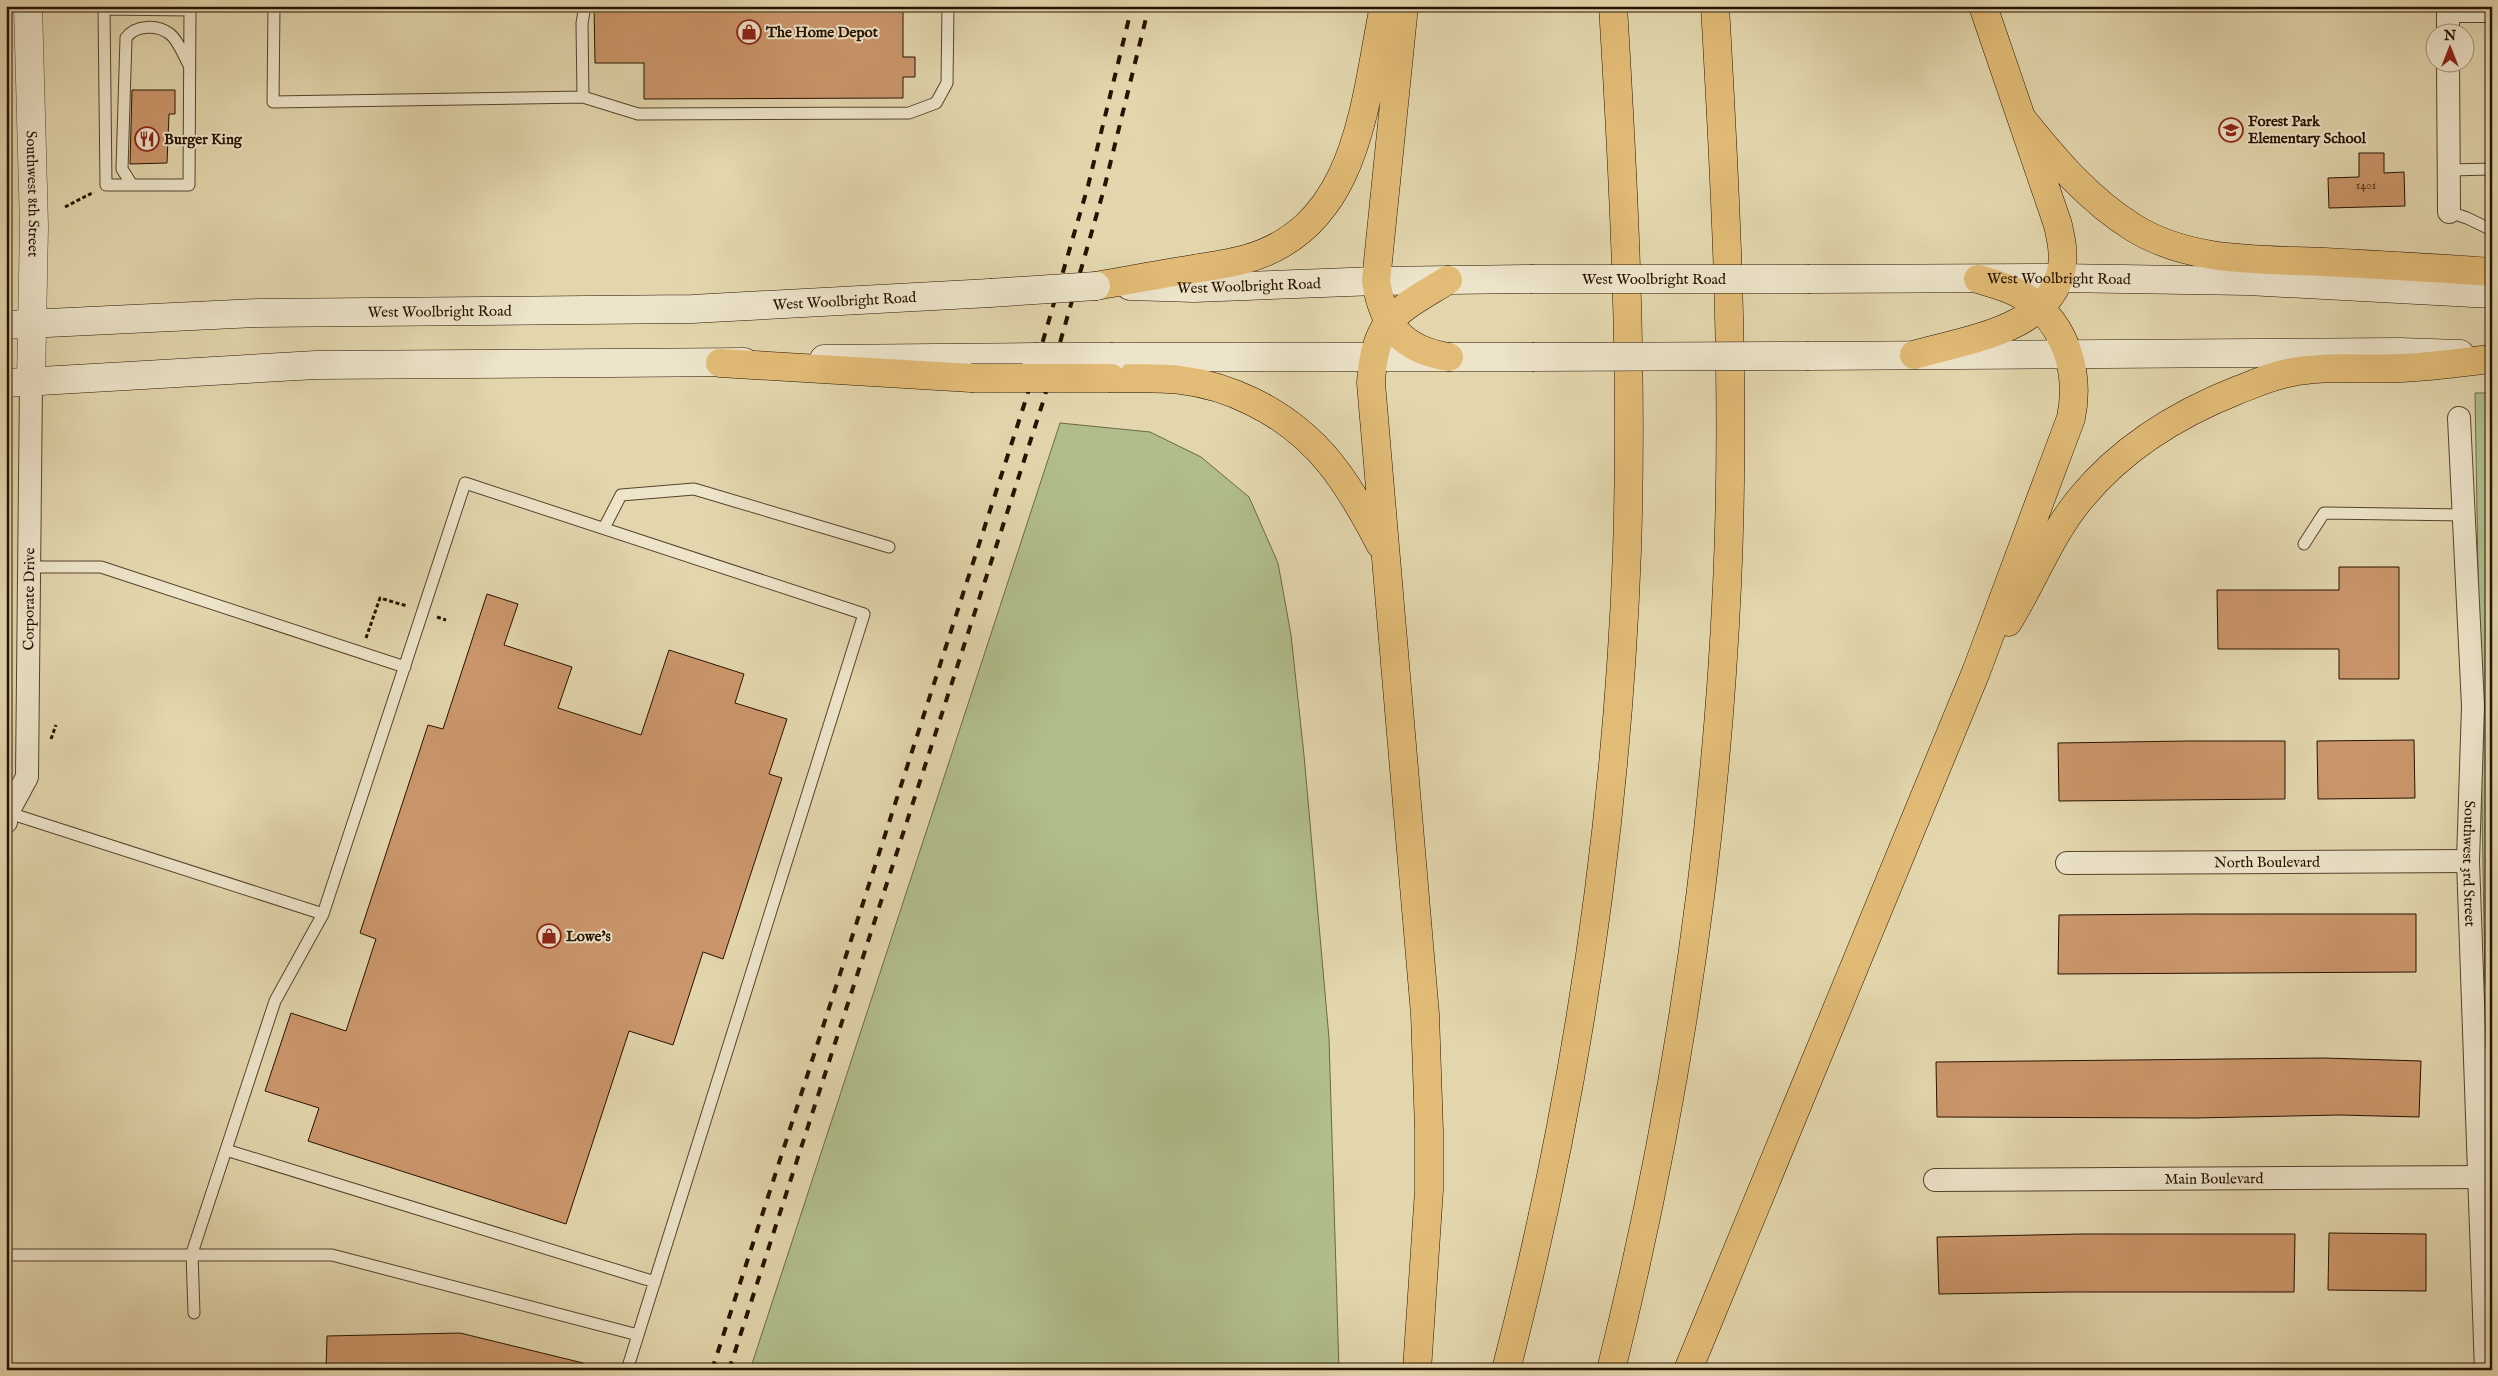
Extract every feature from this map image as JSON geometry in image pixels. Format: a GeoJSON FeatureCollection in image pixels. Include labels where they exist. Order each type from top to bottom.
{"type":"FeatureCollection","features":[{"type":"Feature","properties":{"kind":"highway"},"geometry":{"type":"LineString","coordinates":[[1096,286],[1140,282],[1229,264],[1261,254],[1300,231],[1328,202],[1346,169],[1358,132],[1384,6]]}},
{"type":"Feature","properties":{"kind":"highway"},"geometry":{"type":"LineString","coordinates":[[1404,6],[1376,281],[1378,297],[1388,322],[1394,331],[1417,348],[1432,354],[1449,357]]}},
{"type":"Feature","properties":{"kind":"highway"},"geometry":{"type":"LineString","coordinates":[[1506,1370],[1548,1191],[1578,1033],[1597,898],[1617,712],[1627,551],[1630,392],[1625,218],[1613,6]]}},
{"type":"Feature","properties":{"kind":"highway"},"geometry":{"type":"LineString","coordinates":[[1611,1370],[1646,1216],[1676,1065],[1702,879],[1723,664],[1731,422],[1727,217],[1715,6]]}},
{"type":"Feature","properties":{"kind":"highway"},"geometry":{"type":"LineString","coordinates":[[1914,355],[2002,330],[2018,323],[2039,308],[2054,290],[2060,278],[2063,254],[2058,225],[1983,6]]}},
{"type":"Feature","properties":{"kind":"highway"},"geometry":{"type":"LineString","coordinates":[[2023,120],[2053,157],[2097,201],[2135,228],[2173,245],[2225,257],[2492,272]]}},
{"type":"Feature","properties":{"kind":"highway"},"geometry":{"type":"LineString","coordinates":[[1688,1370],[1976,672],[2071,418],[2075,387],[2068,355],[2054,326],[2039,308],[2013,291],[1978,279]]}},
{"type":"Feature","properties":{"kind":"highway"},"geometry":{"type":"LineString","coordinates":[[1417,1370],[1428,1208],[1428,1075],[1421,960],[1371,390],[1377,343],[1388,322],[1397,311],[1448,280]]}},
{"type":"Feature","properties":{"kind":"highway"},"geometry":{"type":"LineString","coordinates":[[1976,672],[2027,592],[2047,551],[2080,498],[2118,459],[2144,438],[2170,421],[2222,396],[2287,373],[2313,369],[2402,368],[2492,357]]}},
{"type":"Feature","properties":{"kind":"highway"},"geometry":{"type":"LineString","coordinates":[[720,363],[1112,368],[1198,383],[1242,396],[1283,418],[1315,445],[1332,464],[1358,503],[1386,555]]}},
{"type":"Feature","properties":{"kind":"main road","name":"Southwest 8th Street"},"geometry":{"type":"LineString","coordinates":[[18,382],[19,323],[34,226],[28,6]]}},
{"type":"Feature","properties":{"kind":"main road","name":"West Woolbright Road"},"geometry":{"type":"LineString","coordinates":[[1140,282],[1194,288],[1376,281],[1530,279],[2060,278],[2248,281],[2492,294]]}},
{"type":"Feature","properties":{"kind":"main road","name":"West Woolbright Road"},"geometry":{"type":"LineString","coordinates":[[19,323],[257,313],[692,310],[1096,286]]}},
{"type":"Feature","properties":{"kind":"main road"},"geometry":{"type":"LineString","coordinates":[[1112,368],[1374,357],[2400,352],[2492,357]]}},
{"type":"Feature","properties":{"kind":"main road"},"geometry":{"type":"LineString","coordinates":[[18,382],[316,365],[412,362],[720,363]]}},
{"type":"Feature","properties":{"kind":"street"},"geometry":{"type":"LineString","coordinates":[[2448,17],[2492,10]]}},
{"type":"Feature","properties":{"kind":"street"},"geometry":{"type":"LineString","coordinates":[[2448,72],[2449,212]]}},
{"type":"Feature","properties":{"kind":"street","name":"Corporate Drive"},"geometry":{"type":"LineString","coordinates":[[7,814],[27,777],[29,567],[18,382]]}},
{"type":"Feature","properties":{"kind":"street","name":"Southwest 3rd Street"},"geometry":{"type":"LineString","coordinates":[[2459,418],[2473,706],[2468,862],[2483,964],[2486,1370]]}},
{"type":"Feature","properties":{"kind":"street","name":"North Boulevard"},"geometry":{"type":"LineString","coordinates":[[2067,863],[2468,862]]}},
{"type":"Feature","properties":{"kind":"street","name":"Main Boulevard"},"geometry":{"type":"LineString","coordinates":[[1935,1180],[2486,1177]]}},
{"type":"Feature","properties":{"kind":"lane"},"geometry":{"type":"LineString","coordinates":[[274,6],[273,102],[583,97],[638,114],[910,113],[936,103],[947,83],[948,6]]}},
{"type":"Feature","properties":{"kind":"lane"},"geometry":{"type":"LineString","coordinates":[[583,97],[582,23],[585,6]]}},
{"type":"Feature","properties":{"kind":"lane"},"geometry":{"type":"LineString","coordinates":[[190,8],[190,66],[189,184],[106,185],[104,9],[190,8]]}},
{"type":"Feature","properties":{"kind":"lane"},"geometry":{"type":"LineString","coordinates":[[132,185],[122,169],[126,38],[131,31],[139,28],[160,29],[171,34],[190,66]]}},
{"type":"Feature","properties":{"kind":"lane"},"geometry":{"type":"LineString","coordinates":[[2449,170],[2492,169]]}},
{"type":"Feature","properties":{"kind":"lane"},"geometry":{"type":"LineString","coordinates":[[2449,212],[2492,230]]}},
{"type":"Feature","properties":{"kind":"lane"},"geometry":{"type":"LineString","coordinates":[[194,1313],[192,1253],[275,1001],[323,914],[406,667],[465,483],[864,614],[627,1370]]}},
{"type":"Feature","properties":{"kind":"lane"},"geometry":{"type":"LineString","coordinates":[[604,528],[621,495],[694,488],[889,547]]}},
{"type":"Feature","properties":{"kind":"lane"},"geometry":{"type":"LineString","coordinates":[[2304,544],[2324,513],[2464,515]]}},
{"type":"Feature","properties":{"kind":"lane"},"geometry":{"type":"LineString","coordinates":[[29,567],[101,568],[406,667]]}},
{"type":"Feature","properties":{"kind":"lane"},"geometry":{"type":"LineString","coordinates":[[7,814],[323,914]]}},
{"type":"Feature","properties":{"kind":"lane"},"geometry":{"type":"LineString","coordinates":[[226,1150],[655,1282]]}},
{"type":"Feature","properties":{"kind":"lane"},"geometry":{"type":"LineString","coordinates":[[6,1255],[192,1253],[332,1255],[638,1335]]}},
{"type":"Feature","properties":{"kind":"path"},"geometry":{"type":"LineString","coordinates":[[65,207],[96,191]]}},
{"type":"Feature","properties":{"kind":"path"},"geometry":{"type":"LineString","coordinates":[[362,653],[380,598],[446,620]]}},
{"type":"Feature","properties":{"kind":"green space"},"geometry":{"type":"Polygon","coordinates":[[[2475,393],[2492,393],[2492,984],[2485,984],[2475,393]]]}},
{"type":"Feature","properties":{"kind":"green space"},"geometry":{"type":"Polygon","coordinates":[[[1060,423],[1150,432],[1201,457],[1249,497],[1278,563],[1291,635],[1304,755],[1329,1038],[1339,1370],[750,1370],[1060,423]]]}},
{"type":"Feature","properties":{"kind":"building","name":"The Home Depot"},"geometry":{"type":"Polygon","coordinates":[[[594,6],[903,6],[903,57],[915,57],[915,77],[903,77],[903,98],[644,99],[644,63],[595,63],[594,6]]]}},
{"type":"Feature","properties":{"kind":"building","name":"Burger King"},"geometry":{"type":"Polygon","coordinates":[[[132,90],[175,90],[175,114],[169,114],[167,163],[130,164],[132,90]]]}},
{"type":"Feature","properties":{"kind":"building"},"geometry":{"type":"Polygon","coordinates":[[[2359,153],[2384,153],[2384,173],[2404,172],[2405,206],[2329,208],[2328,178],[2359,177],[2359,153]]]}},
{"type":"Feature","properties":{"kind":"building"},"geometry":{"type":"Polygon","coordinates":[[[2339,567],[2399,567],[2399,679],[2339,679],[2339,649],[2218,649],[2217,590],[2339,590],[2339,567]]]}},
{"type":"Feature","properties":{"kind":"building","name":"Lowe's"},"geometry":{"type":"Polygon","coordinates":[[[487,594],[518,604],[504,645],[572,667],[558,708],[641,735],[669,650],[744,674],[735,703],[787,719],[769,774],[782,778],[723,959],[703,952],[673,1045],[629,1031],[566,1224],[308,1141],[319,1108],[265,1091],[291,1013],[346,1031],[376,939],[360,933],[428,725],[443,729],[487,594]]]}},
{"type":"Feature","properties":{"kind":"building"},"geometry":{"type":"Polygon","coordinates":[[[2414,740],[2415,798],[2318,799],[2317,741],[2414,740]]]}},
{"type":"Feature","properties":{"kind":"building"},"geometry":{"type":"Polygon","coordinates":[[[2285,741],[2285,799],[2059,801],[2058,743],[2285,741]]]}},
{"type":"Feature","properties":{"kind":"building"},"geometry":{"type":"Polygon","coordinates":[[[2416,914],[2416,972],[2058,974],[2059,915],[2416,914]]]}},
{"type":"Feature","properties":{"kind":"building"},"geometry":{"type":"Polygon","coordinates":[[[2324,1058],[2421,1061],[2419,1117],[2339,1115],[2196,1118],[1937,1117],[1936,1062],[2324,1058]]]}},
{"type":"Feature","properties":{"kind":"building"},"geometry":{"type":"Polygon","coordinates":[[[2329,1233],[2426,1234],[2426,1291],[2328,1290],[2329,1233]]]}},
{"type":"Feature","properties":{"kind":"building"},"geometry":{"type":"Polygon","coordinates":[[[2082,1234],[2295,1234],[2294,1292],[1939,1294],[1937,1237],[2082,1234]]]}},
{"type":"Feature","properties":{"kind":"building"},"geometry":{"type":"Polygon","coordinates":[[[460,1333],[583,1363],[582,1370],[326,1370],[327,1336],[460,1333]]]}},
{"type":"Feature","properties":{"kind":"railway"},"geometry":{"type":"LineString","coordinates":[[712,1370],[1026,399],[1088,186],[1132,6]]}},
{"type":"Feature","properties":{"kind":"railway"},"geometry":{"type":"LineString","coordinates":[[729,1370],[1043,402],[1104,189],[1149,6]]}},
{"type":"Feature","properties":{"kind":"place","name":"The Home Depot"},"geometry":{"type":"Point","coordinates":[749,32]}},
{"type":"Feature","properties":{"kind":"place","name":"Forest Park Elementary School"},"geometry":{"type":"Point","coordinates":[2231,130]}},
{"type":"Feature","properties":{"kind":"place","name":"Burger King"},"geometry":{"type":"Point","coordinates":[147,139]}},
{"type":"Feature","properties":{"kind":"place","name":"Lowe's"},"geometry":{"type":"Point","coordinates":[549,936]}}]}
